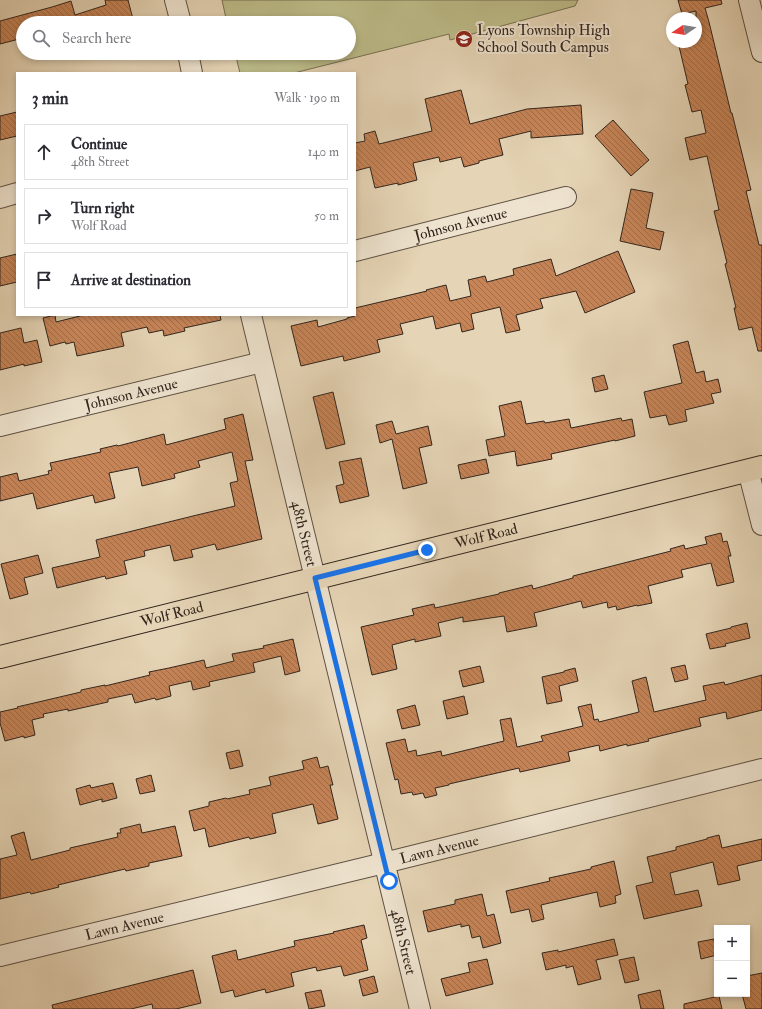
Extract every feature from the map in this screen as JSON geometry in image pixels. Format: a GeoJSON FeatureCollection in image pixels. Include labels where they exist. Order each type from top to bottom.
{"type":"FeatureCollection","features":[{"type":"Feature","properties":{"kind":"main road","name":"Wolf Road"},"geometry":{"type":"LineString","coordinates":[[0,657],[755,469]]}},
{"type":"Feature","properties":{"kind":"street"},"geometry":{"type":"LineString","coordinates":[[175,0],[179,16]]}},
{"type":"Feature","properties":{"kind":"street"},"geometry":{"type":"LineString","coordinates":[[749,0],[762,52]]}},
{"type":"Feature","properties":{"kind":"street"},"geometry":{"type":"LineString","coordinates":[[189,60],[192,72]]}},
{"type":"Feature","properties":{"kind":"street"},"geometry":{"type":"LineString","coordinates":[[0,198],[16,193]]}},
{"type":"Feature","properties":{"kind":"street","name":"Johnson Avenue"},"geometry":{"type":"LineString","coordinates":[[356,251],[566,197]]}},
{"type":"Feature","properties":{"kind":"street","name":"48th Street"},"geometry":{"type":"LineString","coordinates":[[251,316],[420,1009]]}},
{"type":"Feature","properties":{"kind":"street","name":"Johnson Avenue"},"geometry":{"type":"LineString","coordinates":[[0,426],[262,362]]}},
{"type":"Feature","properties":{"kind":"street"},"geometry":{"type":"LineString","coordinates":[[755,469],[762,525]]}},
{"type":"Feature","properties":{"kind":"street","name":"Lawn Avenue"},"geometry":{"type":"LineString","coordinates":[[0,956],[384,863],[762,768]]}},
{"type":"Feature","properties":{"kind":"shaded area"},"geometry":{"type":"Polygon","coordinates":[[[222,0],[578,0],[575,6],[450,40],[449,34],[356,57],[356,16],[225,16],[222,0]]]}},
{"type":"Feature","properties":{"kind":"shaded area"},"geometry":{"type":"Polygon","coordinates":[[[237,60],[346,60],[298,72],[240,72],[237,60]]]}},
{"type":"Feature","properties":{"kind":"building"},"geometry":{"type":"Polygon","coordinates":[[[105,0],[128,0],[132,16],[19,16],[71,1],[75,15],[106,5],[105,0]]]}},
{"type":"Feature","properties":{"kind":"building"},"geometry":{"type":"Polygon","coordinates":[[[678,0],[721,0],[722,4],[705,8],[751,190],[746,191],[759,245],[762,245],[762,351],[758,351],[752,327],[739,330],[734,308],[736,308],[725,264],[727,263],[714,211],[719,210],[707,156],[690,160],[685,138],[706,133],[701,110],[692,112],[685,85],[688,84],[679,48],[702,48],[702,12],[681,12],[678,0]]]}},
{"type":"Feature","properties":{"kind":"building"},"geometry":{"type":"Polygon","coordinates":[[[16,17],[16,40],[0,44],[0,21],[16,17]]]}},
{"type":"Feature","properties":{"kind":"building"},"geometry":{"type":"Polygon","coordinates":[[[461,90],[470,124],[527,109],[581,105],[583,134],[531,138],[531,131],[499,139],[503,155],[479,161],[479,163],[464,167],[461,157],[440,162],[439,157],[413,163],[417,180],[398,185],[398,183],[375,188],[370,167],[356,171],[356,143],[365,141],[364,134],[375,131],[379,144],[432,131],[425,99],[461,90]]]}},
{"type":"Feature","properties":{"kind":"building"},"geometry":{"type":"Polygon","coordinates":[[[16,112],[16,136],[0,140],[0,116],[16,112]]]}},
{"type":"Feature","properties":{"kind":"building"},"geometry":{"type":"Polygon","coordinates":[[[613,120],[649,160],[631,176],[595,136],[613,120]]]}},
{"type":"Feature","properties":{"kind":"building"},"geometry":{"type":"Polygon","coordinates":[[[631,189],[653,193],[646,228],[664,232],[660,250],[620,241],[631,189]]]}},
{"type":"Feature","properties":{"kind":"building"},"geometry":{"type":"Polygon","coordinates":[[[618,251],[635,292],[585,313],[576,291],[540,299],[543,308],[516,315],[520,330],[506,333],[500,307],[471,314],[474,329],[462,332],[460,323],[436,329],[433,316],[400,324],[403,334],[377,340],[380,352],[344,361],[343,356],[301,366],[291,326],[317,320],[318,327],[356,316],[356,308],[446,285],[450,301],[471,296],[468,280],[485,276],[487,282],[514,275],[513,269],[551,259],[556,276],[618,251]]]}},
{"type":"Feature","properties":{"kind":"building"},"geometry":{"type":"Polygon","coordinates":[[[16,254],[16,282],[0,286],[0,258],[16,254]]]}},
{"type":"Feature","properties":{"kind":"building"},"geometry":{"type":"Polygon","coordinates":[[[55,316],[56,322],[80,316],[220,316],[221,320],[184,328],[185,331],[164,336],[163,330],[149,333],[147,327],[121,333],[124,346],[77,356],[74,342],[66,344],[65,342],[50,346],[43,318],[55,316]]]}},
{"type":"Feature","properties":{"kind":"building"},"geometry":{"type":"Polygon","coordinates":[[[21,328],[24,343],[37,340],[42,362],[24,366],[24,364],[0,370],[0,333],[21,328]]]}},
{"type":"Feature","properties":{"kind":"building"},"geometry":{"type":"Polygon","coordinates":[[[688,341],[696,373],[704,371],[706,382],[718,379],[721,392],[711,394],[714,403],[685,410],[687,421],[669,425],[666,415],[650,418],[644,392],[682,383],[673,345],[688,341]]]}},
{"type":"Feature","properties":{"kind":"building"},"geometry":{"type":"Polygon","coordinates":[[[604,375],[608,389],[595,392],[592,378],[604,375]]]}},
{"type":"Feature","properties":{"kind":"building"},"geometry":{"type":"Polygon","coordinates":[[[333,392],[345,444],[326,449],[313,397],[333,392]]]}},
{"type":"Feature","properties":{"kind":"building"},"geometry":{"type":"Polygon","coordinates":[[[521,401],[526,424],[544,421],[545,423],[569,419],[571,428],[621,418],[622,421],[632,419],[635,436],[551,454],[552,459],[517,466],[515,451],[489,456],[486,440],[505,436],[499,406],[521,401]]]}},
{"type":"Feature","properties":{"kind":"building"},"geometry":{"type":"Polygon","coordinates":[[[243,414],[253,460],[245,461],[262,539],[217,550],[215,544],[191,550],[193,557],[174,561],[170,545],[144,551],[145,556],[124,561],[127,574],[106,579],[105,576],[57,588],[52,568],[100,557],[96,540],[235,506],[230,483],[238,481],[232,452],[198,461],[200,467],[174,474],[175,478],[142,486],[138,467],[109,473],[115,498],[95,503],[93,495],[37,509],[33,493],[0,501],[0,477],[17,473],[19,481],[49,474],[48,471],[52,470],[50,463],[101,452],[100,449],[164,434],[166,445],[226,429],[224,419],[243,414]]]}},
{"type":"Feature","properties":{"kind":"building"},"geometry":{"type":"Polygon","coordinates":[[[392,421],[396,434],[428,426],[432,445],[419,448],[427,483],[403,489],[392,439],[380,443],[376,425],[392,421]]]}},
{"type":"Feature","properties":{"kind":"building"},"geometry":{"type":"Polygon","coordinates":[[[361,458],[369,496],[340,503],[336,486],[344,484],[339,462],[361,458]]]}},
{"type":"Feature","properties":{"kind":"building"},"geometry":{"type":"Polygon","coordinates":[[[486,459],[489,473],[461,479],[458,465],[486,459]]]}},
{"type":"Feature","properties":{"kind":"building"},"geometry":{"type":"Polygon","coordinates":[[[721,533],[723,542],[727,541],[731,556],[728,556],[734,582],[717,586],[711,563],[681,570],[683,577],[648,586],[652,603],[617,610],[616,606],[608,608],[607,602],[583,608],[581,601],[534,613],[537,626],[507,632],[504,616],[463,622],[463,617],[438,623],[441,636],[415,642],[415,639],[392,645],[397,669],[372,675],[361,627],[414,615],[412,609],[434,604],[435,608],[532,585],[533,589],[573,578],[573,576],[671,551],[670,549],[684,545],[685,549],[707,544],[705,537],[721,533]]]}},
{"type":"Feature","properties":{"kind":"building"},"geometry":{"type":"Polygon","coordinates":[[[38,555],[43,573],[24,578],[28,594],[10,599],[1,564],[38,555]]]}},
{"type":"Feature","properties":{"kind":"building"},"geometry":{"type":"Polygon","coordinates":[[[747,623],[750,638],[725,644],[726,646],[710,649],[706,634],[747,623]]]}},
{"type":"Feature","properties":{"kind":"building"},"geometry":{"type":"Polygon","coordinates":[[[293,639],[300,671],[285,675],[281,656],[253,663],[255,672],[209,682],[210,686],[193,690],[191,681],[169,686],[171,696],[156,700],[155,698],[135,703],[132,694],[108,699],[108,702],[68,711],[68,709],[43,714],[44,717],[32,720],[35,735],[5,741],[0,723],[0,712],[81,692],[81,690],[150,675],[149,672],[204,660],[206,668],[234,661],[232,654],[264,648],[263,646],[293,639]]]}},
{"type":"Feature","properties":{"kind":"building"},"geometry":{"type":"Polygon","coordinates":[[[685,665],[688,679],[675,682],[671,668],[685,665]]]}},
{"type":"Feature","properties":{"kind":"building"},"geometry":{"type":"Polygon","coordinates":[[[480,666],[484,682],[463,687],[459,671],[480,666]]]}},
{"type":"Feature","properties":{"kind":"building"},"geometry":{"type":"Polygon","coordinates":[[[575,668],[578,681],[559,686],[562,701],[547,704],[542,677],[575,668]]]}},
{"type":"Feature","properties":{"kind":"building"},"geometry":{"type":"Polygon","coordinates":[[[762,675],[762,710],[727,719],[726,712],[699,718],[701,726],[648,739],[649,741],[627,746],[627,744],[600,751],[599,745],[568,752],[570,761],[520,772],[519,768],[449,784],[435,788],[437,795],[425,798],[423,793],[413,795],[412,792],[401,794],[398,779],[395,780],[386,743],[405,739],[408,752],[416,750],[417,756],[441,751],[442,756],[504,741],[500,720],[511,718],[517,747],[543,741],[541,736],[583,726],[578,707],[591,704],[594,720],[598,719],[599,722],[639,712],[632,681],[646,677],[654,712],[706,700],[703,686],[724,682],[725,685],[762,675]]]}},
{"type":"Feature","properties":{"kind":"building"},"geometry":{"type":"Polygon","coordinates":[[[464,696],[468,714],[447,719],[443,701],[464,696]]]}},
{"type":"Feature","properties":{"kind":"building"},"geometry":{"type":"Polygon","coordinates":[[[415,705],[420,725],[402,729],[397,710],[415,705]]]}},
{"type":"Feature","properties":{"kind":"building"},"geometry":{"type":"Polygon","coordinates":[[[239,750],[243,766],[230,769],[226,753],[239,750]]]}},
{"type":"Feature","properties":{"kind":"building"},"geometry":{"type":"Polygon","coordinates":[[[317,757],[320,768],[328,766],[333,785],[330,785],[338,819],[318,824],[313,804],[272,814],[276,833],[250,839],[249,837],[209,847],[205,828],[194,831],[189,811],[209,806],[209,802],[250,794],[249,790],[271,785],[269,777],[304,769],[302,761],[317,757]]]}},
{"type":"Feature","properties":{"kind":"building"},"geometry":{"type":"Polygon","coordinates":[[[151,775],[155,791],[140,794],[136,779],[151,775]]]}},
{"type":"Feature","properties":{"kind":"building"},"geometry":{"type":"Polygon","coordinates":[[[113,783],[117,798],[102,802],[102,799],[80,805],[76,789],[90,785],[91,788],[113,783]]]}},
{"type":"Feature","properties":{"kind":"building"},"geometry":{"type":"Polygon","coordinates":[[[140,824],[142,833],[175,826],[182,856],[149,863],[149,866],[126,871],[125,869],[58,885],[59,887],[31,894],[30,892],[0,899],[0,859],[17,855],[11,836],[24,832],[31,860],[70,850],[70,848],[118,837],[117,833],[121,833],[120,829],[140,824]]]}},
{"type":"Feature","properties":{"kind":"building"},"geometry":{"type":"Polygon","coordinates":[[[719,835],[722,848],[762,839],[762,860],[737,866],[740,880],[718,885],[713,862],[670,873],[675,895],[698,890],[702,906],[644,919],[636,886],[653,882],[647,857],[676,850],[676,847],[719,835]]]}},
{"type":"Feature","properties":{"kind":"building"},"geometry":{"type":"Polygon","coordinates":[[[614,861],[621,894],[615,896],[616,903],[600,907],[597,892],[541,905],[544,919],[532,922],[529,909],[511,913],[506,891],[550,881],[549,878],[591,869],[591,867],[614,861]]]}},
{"type":"Feature","properties":{"kind":"building"},"geometry":{"type":"Polygon","coordinates":[[[482,894],[487,916],[494,914],[501,943],[483,948],[480,936],[472,938],[469,925],[461,927],[461,924],[428,932],[423,911],[455,904],[455,900],[482,894]]]}},
{"type":"Feature","properties":{"kind":"building"},"geometry":{"type":"Polygon","coordinates":[[[364,925],[367,938],[361,940],[368,970],[344,976],[341,966],[317,971],[316,967],[291,973],[294,986],[266,993],[265,989],[235,997],[233,990],[221,993],[212,956],[236,950],[238,960],[295,946],[294,941],[364,925]]]}},
{"type":"Feature","properties":{"kind":"building"},"geometry":{"type":"Polygon","coordinates":[[[614,939],[618,955],[596,960],[601,979],[578,985],[573,966],[566,968],[566,965],[546,970],[542,953],[558,950],[558,952],[614,939]]]}},
{"type":"Feature","properties":{"kind":"building"},"geometry":{"type":"Polygon","coordinates":[[[714,939],[714,956],[701,959],[698,942],[714,939]]]}},
{"type":"Feature","properties":{"kind":"building"},"geometry":{"type":"Polygon","coordinates":[[[634,957],[639,980],[625,983],[619,960],[634,957]]]}},
{"type":"Feature","properties":{"kind":"building"},"geometry":{"type":"Polygon","coordinates":[[[487,959],[493,984],[446,996],[441,979],[470,972],[468,963],[487,959]]]}},
{"type":"Feature","properties":{"kind":"building"},"geometry":{"type":"Polygon","coordinates":[[[193,970],[201,1003],[176,1009],[153,1009],[152,1004],[131,1009],[53,1009],[52,1005],[193,970]]]}},
{"type":"Feature","properties":{"kind":"building"},"geometry":{"type":"Polygon","coordinates":[[[762,973],[762,1009],[746,1009],[743,997],[750,997],[750,975],[762,973]]]}},
{"type":"Feature","properties":{"kind":"building"},"geometry":{"type":"Polygon","coordinates":[[[374,976],[378,992],[363,996],[359,980],[374,976]]]}},
{"type":"Feature","properties":{"kind":"building"},"geometry":{"type":"Polygon","coordinates":[[[321,990],[325,1006],[309,1009],[305,993],[321,990]]]}},
{"type":"Feature","properties":{"kind":"building"},"geometry":{"type":"Polygon","coordinates":[[[660,990],[664,1009],[641,1009],[638,995],[660,990]]]}},
{"type":"Feature","properties":{"kind":"building"},"geometry":{"type":"Polygon","coordinates":[[[719,997],[722,1009],[684,1009],[684,1004],[719,997]]]}},
{"type":"Feature","properties":{"kind":"place","name":"Lyons Township High School South Campus"},"geometry":{"type":"Point","coordinates":[464,39]}},
{"type":"Feature","properties":{"kind":"route"},"geometry":{"type":"LineString","coordinates":[[389,881],[315,578],[427,550]]}}]}
